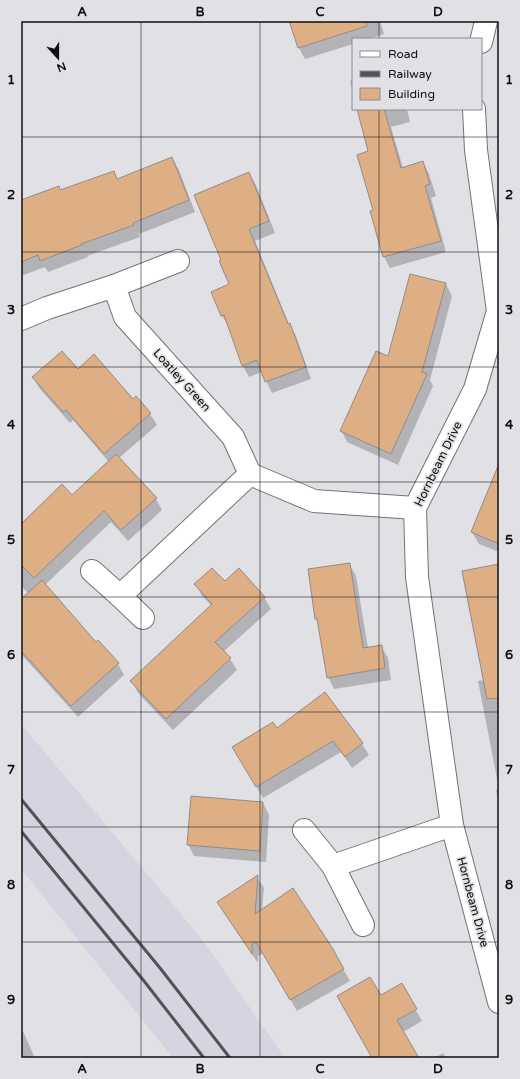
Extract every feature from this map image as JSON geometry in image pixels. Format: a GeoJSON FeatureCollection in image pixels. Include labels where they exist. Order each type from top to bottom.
{"type":"FeatureCollection","features":[{"type":"Feature","properties":{"kind":"street"},"geometry":{"type":"LineString","coordinates":[[482,38],[486,21]]}},
{"type":"Feature","properties":{"kind":"street","name":"Hornbeam Drive"},"geometry":{"type":"LineString","coordinates":[[474,110],[476,150],[498,311],[475,389],[415,508],[417,577],[452,824],[499,1002]]}},
{"type":"Feature","properties":{"kind":"street"},"geometry":{"type":"LineString","coordinates":[[21,318],[46,308],[114,286],[178,261]]}},
{"type":"Feature","properties":{"kind":"street","name":"Loatley Green"},"geometry":{"type":"LineString","coordinates":[[114,286],[125,317],[233,437],[250,474]]}},
{"type":"Feature","properties":{"kind":"street"},"geometry":{"type":"LineString","coordinates":[[120,596],[250,474],[314,501],[415,508]]}},
{"type":"Feature","properties":{"kind":"street"},"geometry":{"type":"LineString","coordinates":[[92,572],[143,618]]}},
{"type":"Feature","properties":{"kind":"street"},"geometry":{"type":"LineString","coordinates":[[332,866],[452,824]]}},
{"type":"Feature","properties":{"kind":"street"},"geometry":{"type":"LineString","coordinates":[[304,830],[332,866],[363,925]]}},
{"type":"Feature","properties":{"kind":"shaded area"},"geometry":{"type":"Polygon","coordinates":[[[21,724],[202,939],[285,1058],[173,1058],[21,869],[21,724]]]}},
{"type":"Feature","properties":{"kind":"building"},"geometry":{"type":"Polygon","coordinates":[[[289,21],[366,21],[367,26],[298,48],[289,21]]]}},
{"type":"Feature","properties":{"kind":"building"},"geometry":{"type":"Polygon","coordinates":[[[357,110],[384,110],[401,168],[423,161],[430,184],[425,186],[441,241],[383,257],[370,211],[373,210],[357,155],[368,151],[357,110]]]}},
{"type":"Feature","properties":{"kind":"building"},"geometry":{"type":"Polygon","coordinates":[[[172,157],[189,200],[133,223],[134,225],[81,244],[82,245],[40,261],[38,255],[21,262],[21,200],[59,186],[60,190],[114,171],[117,179],[172,157]]]}},
{"type":"Feature","properties":{"kind":"building"},"geometry":{"type":"Polygon","coordinates":[[[249,172],[269,221],[249,229],[288,324],[290,323],[306,367],[265,382],[257,360],[242,366],[224,315],[221,316],[211,292],[229,284],[219,261],[221,260],[194,195],[249,172]]]}},
{"type":"Feature","properties":{"kind":"building"},"geometry":{"type":"Polygon","coordinates":[[[410,274],[446,283],[422,372],[427,374],[391,454],[340,431],[376,351],[388,356],[410,274]]]}},
{"type":"Feature","properties":{"kind":"building"},"geometry":{"type":"Polygon","coordinates":[[[62,351],[78,369],[94,354],[133,399],[136,396],[151,413],[104,454],[66,410],[63,412],[32,377],[62,351]]]}},
{"type":"Feature","properties":{"kind":"building"},"geometry":{"type":"Polygon","coordinates":[[[116,454],[157,498],[121,530],[104,511],[34,578],[21,565],[21,524],[62,484],[72,495],[116,454]]]}},
{"type":"Feature","properties":{"kind":"building"},"geometry":{"type":"Polygon","coordinates":[[[499,466],[499,544],[471,532],[499,466]]]}},
{"type":"Feature","properties":{"kind":"building"},"geometry":{"type":"Polygon","coordinates":[[[350,563],[363,648],[382,645],[385,668],[327,678],[317,619],[315,619],[308,569],[350,563]]]}},
{"type":"Feature","properties":{"kind":"building"},"geometry":{"type":"Polygon","coordinates":[[[499,564],[499,698],[487,699],[462,571],[499,564]]]}},
{"type":"Feature","properties":{"kind":"building"},"geometry":{"type":"Polygon","coordinates":[[[212,568],[225,581],[239,568],[265,597],[215,642],[231,658],[166,719],[130,681],[212,604],[194,584],[212,568]]]}},
{"type":"Feature","properties":{"kind":"building"},"geometry":{"type":"Polygon","coordinates":[[[42,580],[96,642],[98,640],[119,663],[71,706],[21,651],[21,599],[42,580]]]}},
{"type":"Feature","properties":{"kind":"building"},"geometry":{"type":"Polygon","coordinates":[[[325,692],[363,743],[345,757],[333,741],[256,787],[232,747],[273,722],[277,728],[325,692]]]}},
{"type":"Feature","properties":{"kind":"building"},"geometry":{"type":"Polygon","coordinates":[[[191,796],[263,802],[260,851],[187,845],[191,796]]]}},
{"type":"Feature","properties":{"kind":"building"},"geometry":{"type":"Polygon","coordinates":[[[258,875],[255,914],[293,888],[333,949],[344,969],[290,1000],[256,942],[252,944],[252,954],[217,902],[258,875]]]}},
{"type":"Feature","properties":{"kind":"building"},"geometry":{"type":"Polygon","coordinates":[[[370,977],[381,995],[402,983],[417,1009],[397,1020],[419,1058],[372,1058],[337,996],[370,977]]]}},
{"type":"Feature","properties":{"kind":"railway"},"geometry":{"type":"LineString","coordinates":[[21,799],[160,968],[230,1058]]}},
{"type":"Feature","properties":{"kind":"railway"},"geometry":{"type":"LineString","coordinates":[[21,831],[144,981],[204,1058]]}}]}
